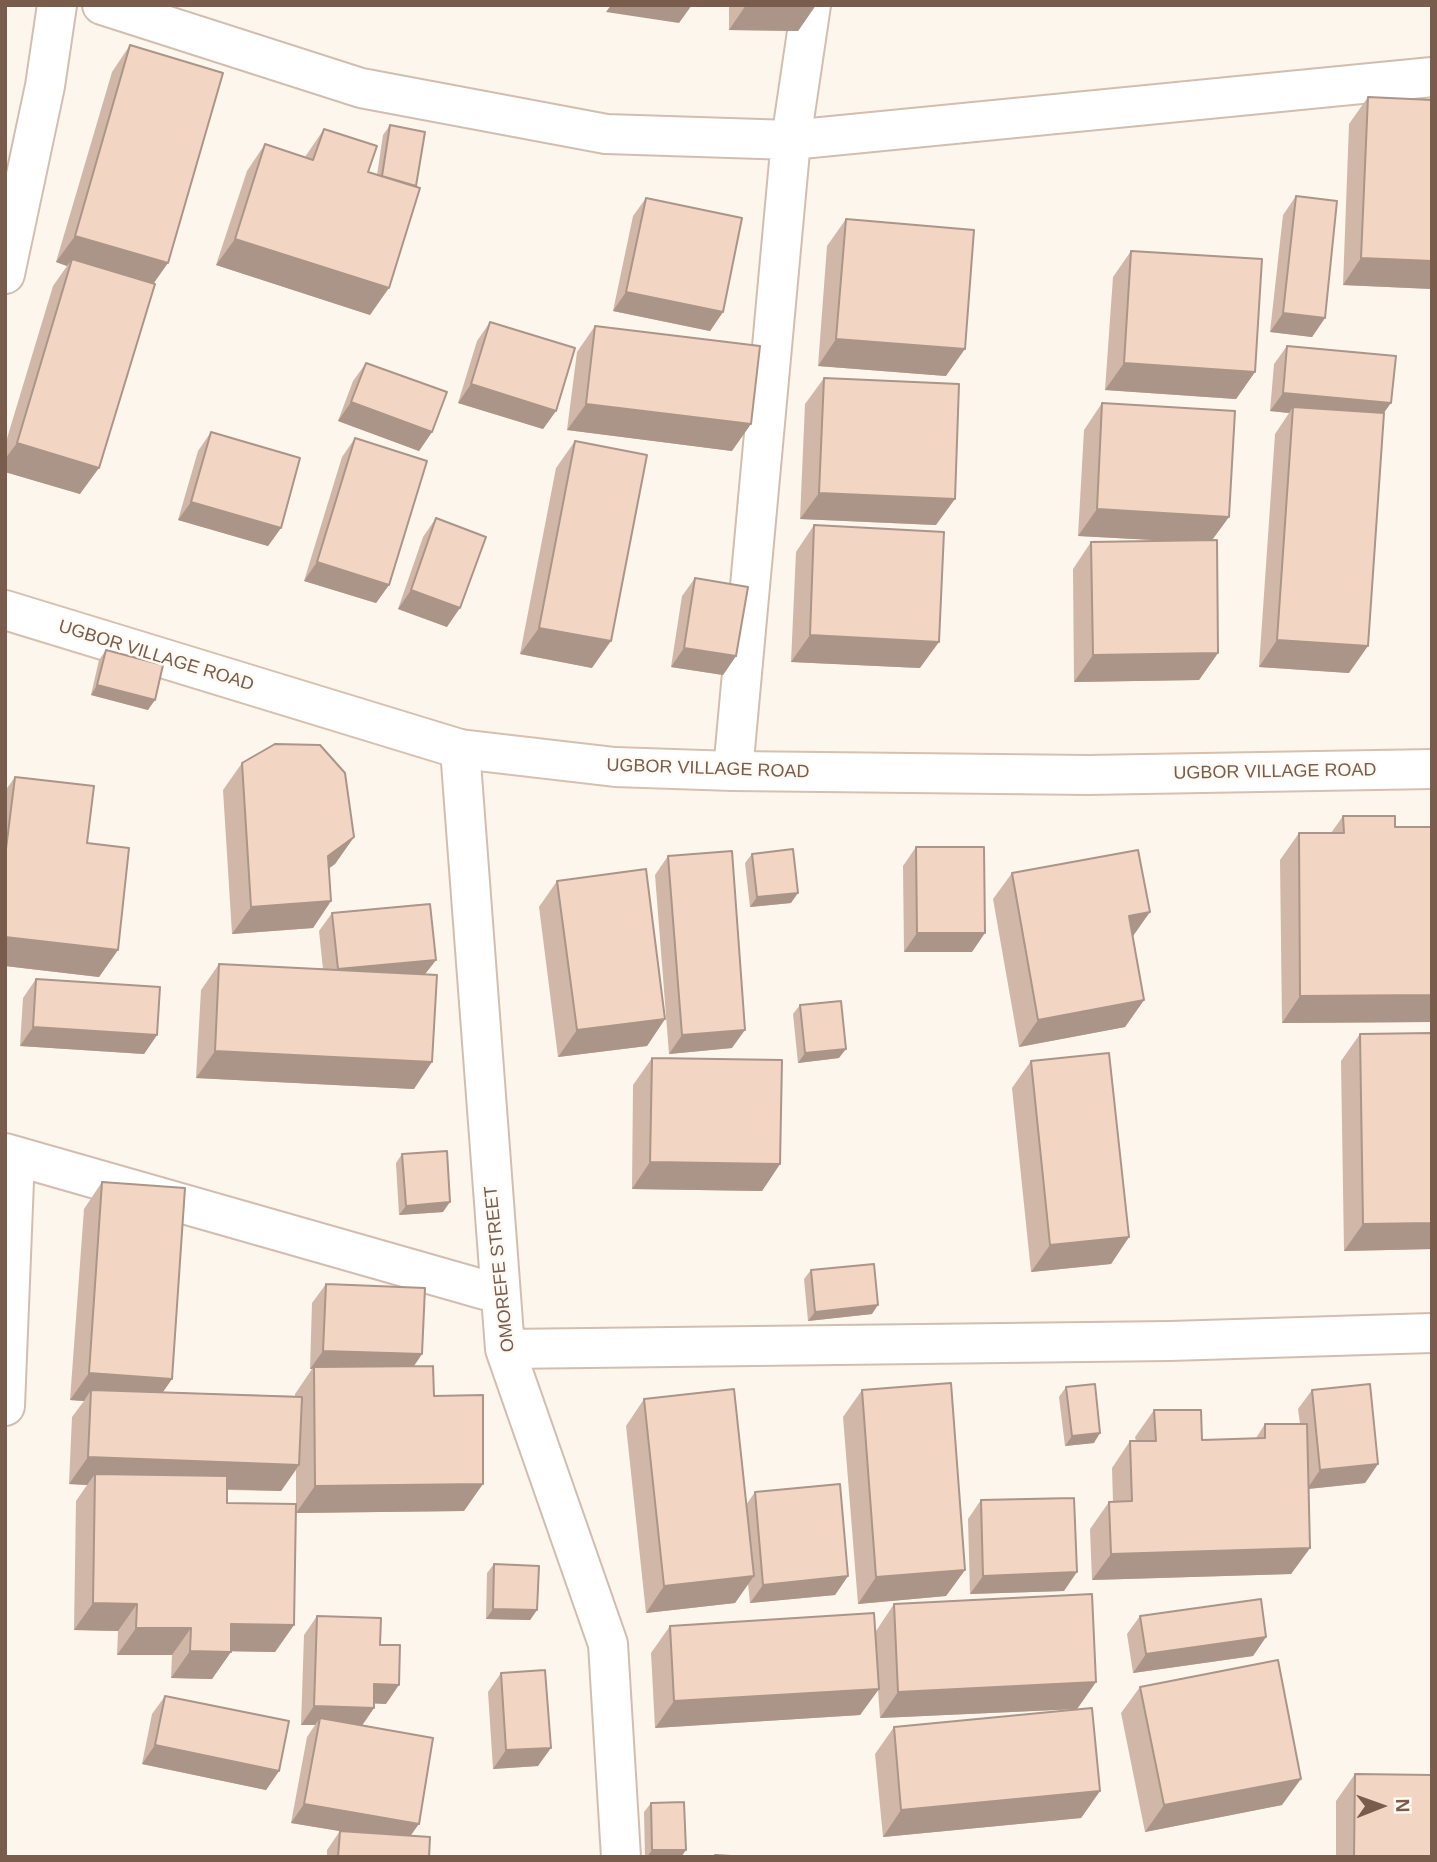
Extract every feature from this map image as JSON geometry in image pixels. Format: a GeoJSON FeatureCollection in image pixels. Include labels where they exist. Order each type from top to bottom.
{"type":"FeatureCollection","features":[{"type":"Feature","properties":{"kind":"street"},"geometry":{"type":"LineString","coordinates":[[5,274],[45,86],[57,5]]}},
{"type":"Feature","properties":{"kind":"street"},"geometry":{"type":"LineString","coordinates":[[102,5],[361,88],[474,112],[606,134],[791,140],[1432,77]]}},
{"type":"Feature","properties":{"kind":"street"},"geometry":{"type":"LineString","coordinates":[[733,771],[791,140],[811,5]]}},
{"type":"Feature","properties":{"kind":"street","name":"UGBOR VILLAGE ROAD"},"geometry":{"type":"LineString","coordinates":[[5,610],[460,748],[615,767],[1088,775],[1432,769]]}},
{"type":"Feature","properties":{"kind":"street","name":"OMOREFE STREET"},"geometry":{"type":"LineString","coordinates":[[460,748],[505,1349],[608,1644],[621,1857]]}},
{"type":"Feature","properties":{"kind":"street"},"geometry":{"type":"LineString","coordinates":[[5,1406],[10,1155],[499,1294]]}},
{"type":"Feature","properties":{"kind":"street"},"geometry":{"type":"LineString","coordinates":[[505,1349],[1170,1341],[1432,1333]]}},
{"type":"Feature","properties":{"kind":"building"},"geometry":{"type":"Polygon","coordinates":[[[130,45],[223,73],[168,263],[75,236],[130,45]]]}},
{"type":"Feature","properties":{"kind":"building"},"geometry":{"type":"Polygon","coordinates":[[[1368,97],[1432,100],[1432,261],[1361,258],[1368,97]]]}},
{"type":"Feature","properties":{"kind":"building"},"geometry":{"type":"Polygon","coordinates":[[[390,125],[425,132],[416,186],[382,176],[390,125]]]}},
{"type":"Feature","properties":{"kind":"building"},"geometry":{"type":"Polygon","coordinates":[[[324,129],[377,146],[368,172],[420,188],[389,288],[235,239],[265,144],[313,160],[324,129]]]}},
{"type":"Feature","properties":{"kind":"building"},"geometry":{"type":"Polygon","coordinates":[[[1296,196],[1337,201],[1325,318],[1283,313],[1296,196]]]}},
{"type":"Feature","properties":{"kind":"building"},"geometry":{"type":"Polygon","coordinates":[[[646,198],[742,218],[723,312],[626,292],[646,198]]]}},
{"type":"Feature","properties":{"kind":"building"},"geometry":{"type":"Polygon","coordinates":[[[846,219],[974,230],[965,349],[836,339],[846,219]]]}},
{"type":"Feature","properties":{"kind":"building"},"geometry":{"type":"Polygon","coordinates":[[[1131,251],[1262,259],[1255,372],[1124,363],[1131,251]]]}},
{"type":"Feature","properties":{"kind":"building"},"geometry":{"type":"Polygon","coordinates":[[[72,259],[155,284],[99,468],[17,443],[72,259]]]}},
{"type":"Feature","properties":{"kind":"building"},"geometry":{"type":"Polygon","coordinates":[[[490,322],[575,348],[556,411],[471,384],[490,322]]]}},
{"type":"Feature","properties":{"kind":"building"},"geometry":{"type":"Polygon","coordinates":[[[595,326],[760,346],[751,424],[586,404],[595,326]]]}},
{"type":"Feature","properties":{"kind":"building"},"geometry":{"type":"Polygon","coordinates":[[[1287,346],[1396,356],[1391,403],[1283,393],[1287,346]]]}},
{"type":"Feature","properties":{"kind":"building"},"geometry":{"type":"Polygon","coordinates":[[[366,363],[447,392],[432,432],[351,402],[366,363]]]}},
{"type":"Feature","properties":{"kind":"building"},"geometry":{"type":"Polygon","coordinates":[[[824,378],[959,384],[955,499],[819,493],[824,378]]]}},
{"type":"Feature","properties":{"kind":"building"},"geometry":{"type":"Polygon","coordinates":[[[1102,403],[1235,411],[1229,517],[1097,509],[1102,403]]]}},
{"type":"Feature","properties":{"kind":"building"},"geometry":{"type":"Polygon","coordinates":[[[1293,407],[1384,413],[1368,646],[1277,640],[1293,407]]]}},
{"type":"Feature","properties":{"kind":"building"},"geometry":{"type":"Polygon","coordinates":[[[211,432],[300,458],[281,528],[191,502],[211,432]]]}},
{"type":"Feature","properties":{"kind":"building"},"geometry":{"type":"Polygon","coordinates":[[[355,438],[427,461],[389,585],[317,562],[355,438]]]}},
{"type":"Feature","properties":{"kind":"building"},"geometry":{"type":"Polygon","coordinates":[[[575,441],[647,455],[611,641],[539,628],[575,441]]]}},
{"type":"Feature","properties":{"kind":"building"},"geometry":{"type":"Polygon","coordinates":[[[436,518],[486,537],[460,608],[411,590],[436,518]]]}},
{"type":"Feature","properties":{"kind":"building"},"geometry":{"type":"Polygon","coordinates":[[[814,525],[944,532],[939,642],[810,635],[814,525]]]}},
{"type":"Feature","properties":{"kind":"building"},"geometry":{"type":"Polygon","coordinates":[[[1217,540],[1218,653],[1093,655],[1091,542],[1217,540]]]}},
{"type":"Feature","properties":{"kind":"building"},"geometry":{"type":"Polygon","coordinates":[[[695,578],[748,587],[736,656],[684,648],[695,578]]]}},
{"type":"Feature","properties":{"kind":"building"},"geometry":{"type":"Polygon","coordinates":[[[106,650],[163,665],[155,700],[97,685],[106,650]]]}},
{"type":"Feature","properties":{"kind":"building"},"geometry":{"type":"Polygon","coordinates":[[[275,744],[320,745],[345,773],[354,837],[328,856],[331,901],[251,907],[242,763],[275,744]]]}},
{"type":"Feature","properties":{"kind":"building"},"geometry":{"type":"Polygon","coordinates":[[[15,777],[94,786],[87,843],[129,848],[118,950],[5,937],[5,857],[15,777]]]}},
{"type":"Feature","properties":{"kind":"building"},"geometry":{"type":"Polygon","coordinates":[[[1343,816],[1395,816],[1395,827],[1432,827],[1432,995],[1300,996],[1299,833],[1344,833],[1343,816]]]}},
{"type":"Feature","properties":{"kind":"building"},"geometry":{"type":"Polygon","coordinates":[[[916,847],[984,847],[985,933],[917,933],[916,847]]]}},
{"type":"Feature","properties":{"kind":"building"},"geometry":{"type":"Polygon","coordinates":[[[793,849],[798,893],[757,897],[752,854],[793,849]]]}},
{"type":"Feature","properties":{"kind":"building"},"geometry":{"type":"Polygon","coordinates":[[[1138,850],[1150,912],[1129,916],[1144,1000],[1038,1020],[1012,873],[1138,850]]]}},
{"type":"Feature","properties":{"kind":"building"},"geometry":{"type":"Polygon","coordinates":[[[732,851],[745,1030],[682,1035],[668,856],[732,851]]]}},
{"type":"Feature","properties":{"kind":"building"},"geometry":{"type":"Polygon","coordinates":[[[646,869],[665,1019],[577,1030],[557,881],[646,869]]]}},
{"type":"Feature","properties":{"kind":"building"},"geometry":{"type":"Polygon","coordinates":[[[430,904],[436,960],[338,969],[332,913],[430,904]]]}},
{"type":"Feature","properties":{"kind":"building"},"geometry":{"type":"Polygon","coordinates":[[[219,964],[437,975],[432,1062],[215,1051],[219,964]]]}},
{"type":"Feature","properties":{"kind":"building"},"geometry":{"type":"Polygon","coordinates":[[[36,979],[160,987],[157,1035],[33,1027],[36,979]]]}},
{"type":"Feature","properties":{"kind":"building"},"geometry":{"type":"Polygon","coordinates":[[[841,1001],[846,1049],[805,1053],[800,1005],[841,1001]]]}},
{"type":"Feature","properties":{"kind":"building"},"geometry":{"type":"Polygon","coordinates":[[[1432,1033],[1432,1223],[1363,1224],[1360,1034],[1432,1033]]]}},
{"type":"Feature","properties":{"kind":"building"},"geometry":{"type":"Polygon","coordinates":[[[1109,1053],[1129,1237],[1050,1245],[1031,1061],[1109,1053]]]}},
{"type":"Feature","properties":{"kind":"building"},"geometry":{"type":"Polygon","coordinates":[[[652,1058],[782,1060],[780,1164],[650,1162],[652,1058]]]}},
{"type":"Feature","properties":{"kind":"building"},"geometry":{"type":"Polygon","coordinates":[[[447,1151],[450,1202],[406,1206],[402,1154],[447,1151]]]}},
{"type":"Feature","properties":{"kind":"building"},"geometry":{"type":"Polygon","coordinates":[[[102,1182],[185,1188],[172,1379],[89,1373],[102,1182]]]}},
{"type":"Feature","properties":{"kind":"building"},"geometry":{"type":"Polygon","coordinates":[[[874,1264],[878,1305],[815,1312],[811,1270],[874,1264]]]}},
{"type":"Feature","properties":{"kind":"building"},"geometry":{"type":"Polygon","coordinates":[[[326,1284],[425,1288],[422,1354],[323,1351],[326,1284]]]}},
{"type":"Feature","properties":{"kind":"building"},"geometry":{"type":"Polygon","coordinates":[[[433,1366],[434,1396],[483,1395],[483,1484],[315,1486],[314,1367],[433,1366]]]}},
{"type":"Feature","properties":{"kind":"building"},"geometry":{"type":"Polygon","coordinates":[[[951,1383],[965,1570],[876,1577],[862,1390],[951,1383]]]}},
{"type":"Feature","properties":{"kind":"building"},"geometry":{"type":"Polygon","coordinates":[[[1095,1384],[1100,1433],[1072,1436],[1066,1387],[1095,1384]]]}},
{"type":"Feature","properties":{"kind":"building"},"geometry":{"type":"Polygon","coordinates":[[[1370,1384],[1378,1464],[1320,1470],[1312,1390],[1370,1384]]]}},
{"type":"Feature","properties":{"kind":"building"},"geometry":{"type":"Polygon","coordinates":[[[734,1389],[754,1576],[664,1586],[644,1399],[734,1389]]]}},
{"type":"Feature","properties":{"kind":"building"},"geometry":{"type":"Polygon","coordinates":[[[91,1390],[302,1397],[299,1465],[88,1457],[91,1390]]]}},
{"type":"Feature","properties":{"kind":"building"},"geometry":{"type":"Polygon","coordinates":[[[1154,1410],[1201,1410],[1202,1440],[1265,1438],[1265,1424],[1307,1424],[1310,1548],[1111,1554],[1109,1502],[1132,1501],[1130,1441],[1156,1441],[1154,1410]]]}},
{"type":"Feature","properties":{"kind":"building"},"geometry":{"type":"Polygon","coordinates":[[[95,1474],[227,1476],[227,1503],[296,1504],[294,1625],[231,1624],[231,1652],[190,1651],[191,1628],[136,1628],[137,1604],[93,1603],[95,1474]]]}},
{"type":"Feature","properties":{"kind":"building"},"geometry":{"type":"Polygon","coordinates":[[[840,1484],[848,1576],[763,1585],[755,1492],[840,1484]]]}},
{"type":"Feature","properties":{"kind":"building"},"geometry":{"type":"Polygon","coordinates":[[[1074,1498],[1077,1572],[983,1576],[981,1500],[1074,1498]]]}},
{"type":"Feature","properties":{"kind":"building"},"geometry":{"type":"Polygon","coordinates":[[[494,1564],[539,1566],[537,1610],[493,1609],[494,1564]]]}},
{"type":"Feature","properties":{"kind":"building"},"geometry":{"type":"Polygon","coordinates":[[[1092,1594],[1096,1682],[898,1692],[894,1604],[1092,1594]]]}},
{"type":"Feature","properties":{"kind":"building"},"geometry":{"type":"Polygon","coordinates":[[[1261,1599],[1266,1637],[1146,1654],[1140,1616],[1261,1599]]]}},
{"type":"Feature","properties":{"kind":"building"},"geometry":{"type":"Polygon","coordinates":[[[874,1613],[879,1689],[674,1701],[670,1626],[874,1613]]]}},
{"type":"Feature","properties":{"kind":"building"},"geometry":{"type":"Polygon","coordinates":[[[317,1616],[381,1618],[380,1645],[400,1645],[399,1685],[374,1684],[374,1708],[314,1706],[317,1616]]]}},
{"type":"Feature","properties":{"kind":"building"},"geometry":{"type":"Polygon","coordinates":[[[1278,1660],[1301,1779],[1164,1805],[1140,1687],[1278,1660]]]}},
{"type":"Feature","properties":{"kind":"building"},"geometry":{"type":"Polygon","coordinates":[[[545,1670],[551,1748],[506,1750],[501,1673],[545,1670]]]}},
{"type":"Feature","properties":{"kind":"building"},"geometry":{"type":"Polygon","coordinates":[[[165,1696],[289,1721],[279,1771],[155,1745],[165,1696]]]}},
{"type":"Feature","properties":{"kind":"building"},"geometry":{"type":"Polygon","coordinates":[[[1092,1708],[1100,1791],[901,1810],[894,1727],[1092,1708]]]}},
{"type":"Feature","properties":{"kind":"building"},"geometry":{"type":"Polygon","coordinates":[[[320,1718],[433,1738],[419,1824],[304,1804],[320,1718]]]}},
{"type":"Feature","properties":{"kind":"building"},"geometry":{"type":"Polygon","coordinates":[[[1355,1774],[1432,1775],[1432,1857],[1354,1857],[1355,1774]]]}},
{"type":"Feature","properties":{"kind":"building"},"geometry":{"type":"Polygon","coordinates":[[[684,1802],[686,1850],[652,1850],[651,1803],[684,1802]]]}},
{"type":"Feature","properties":{"kind":"building"},"geometry":{"type":"Polygon","coordinates":[[[340,1831],[430,1837],[429,1857],[338,1857],[340,1831]]]}},
{"type":"Feature","properties":{"kind":"building"},"geometry":{"type":"Polygon","coordinates":[[[715,1855],[748,1857],[715,1857],[715,1855]]]}}]}
